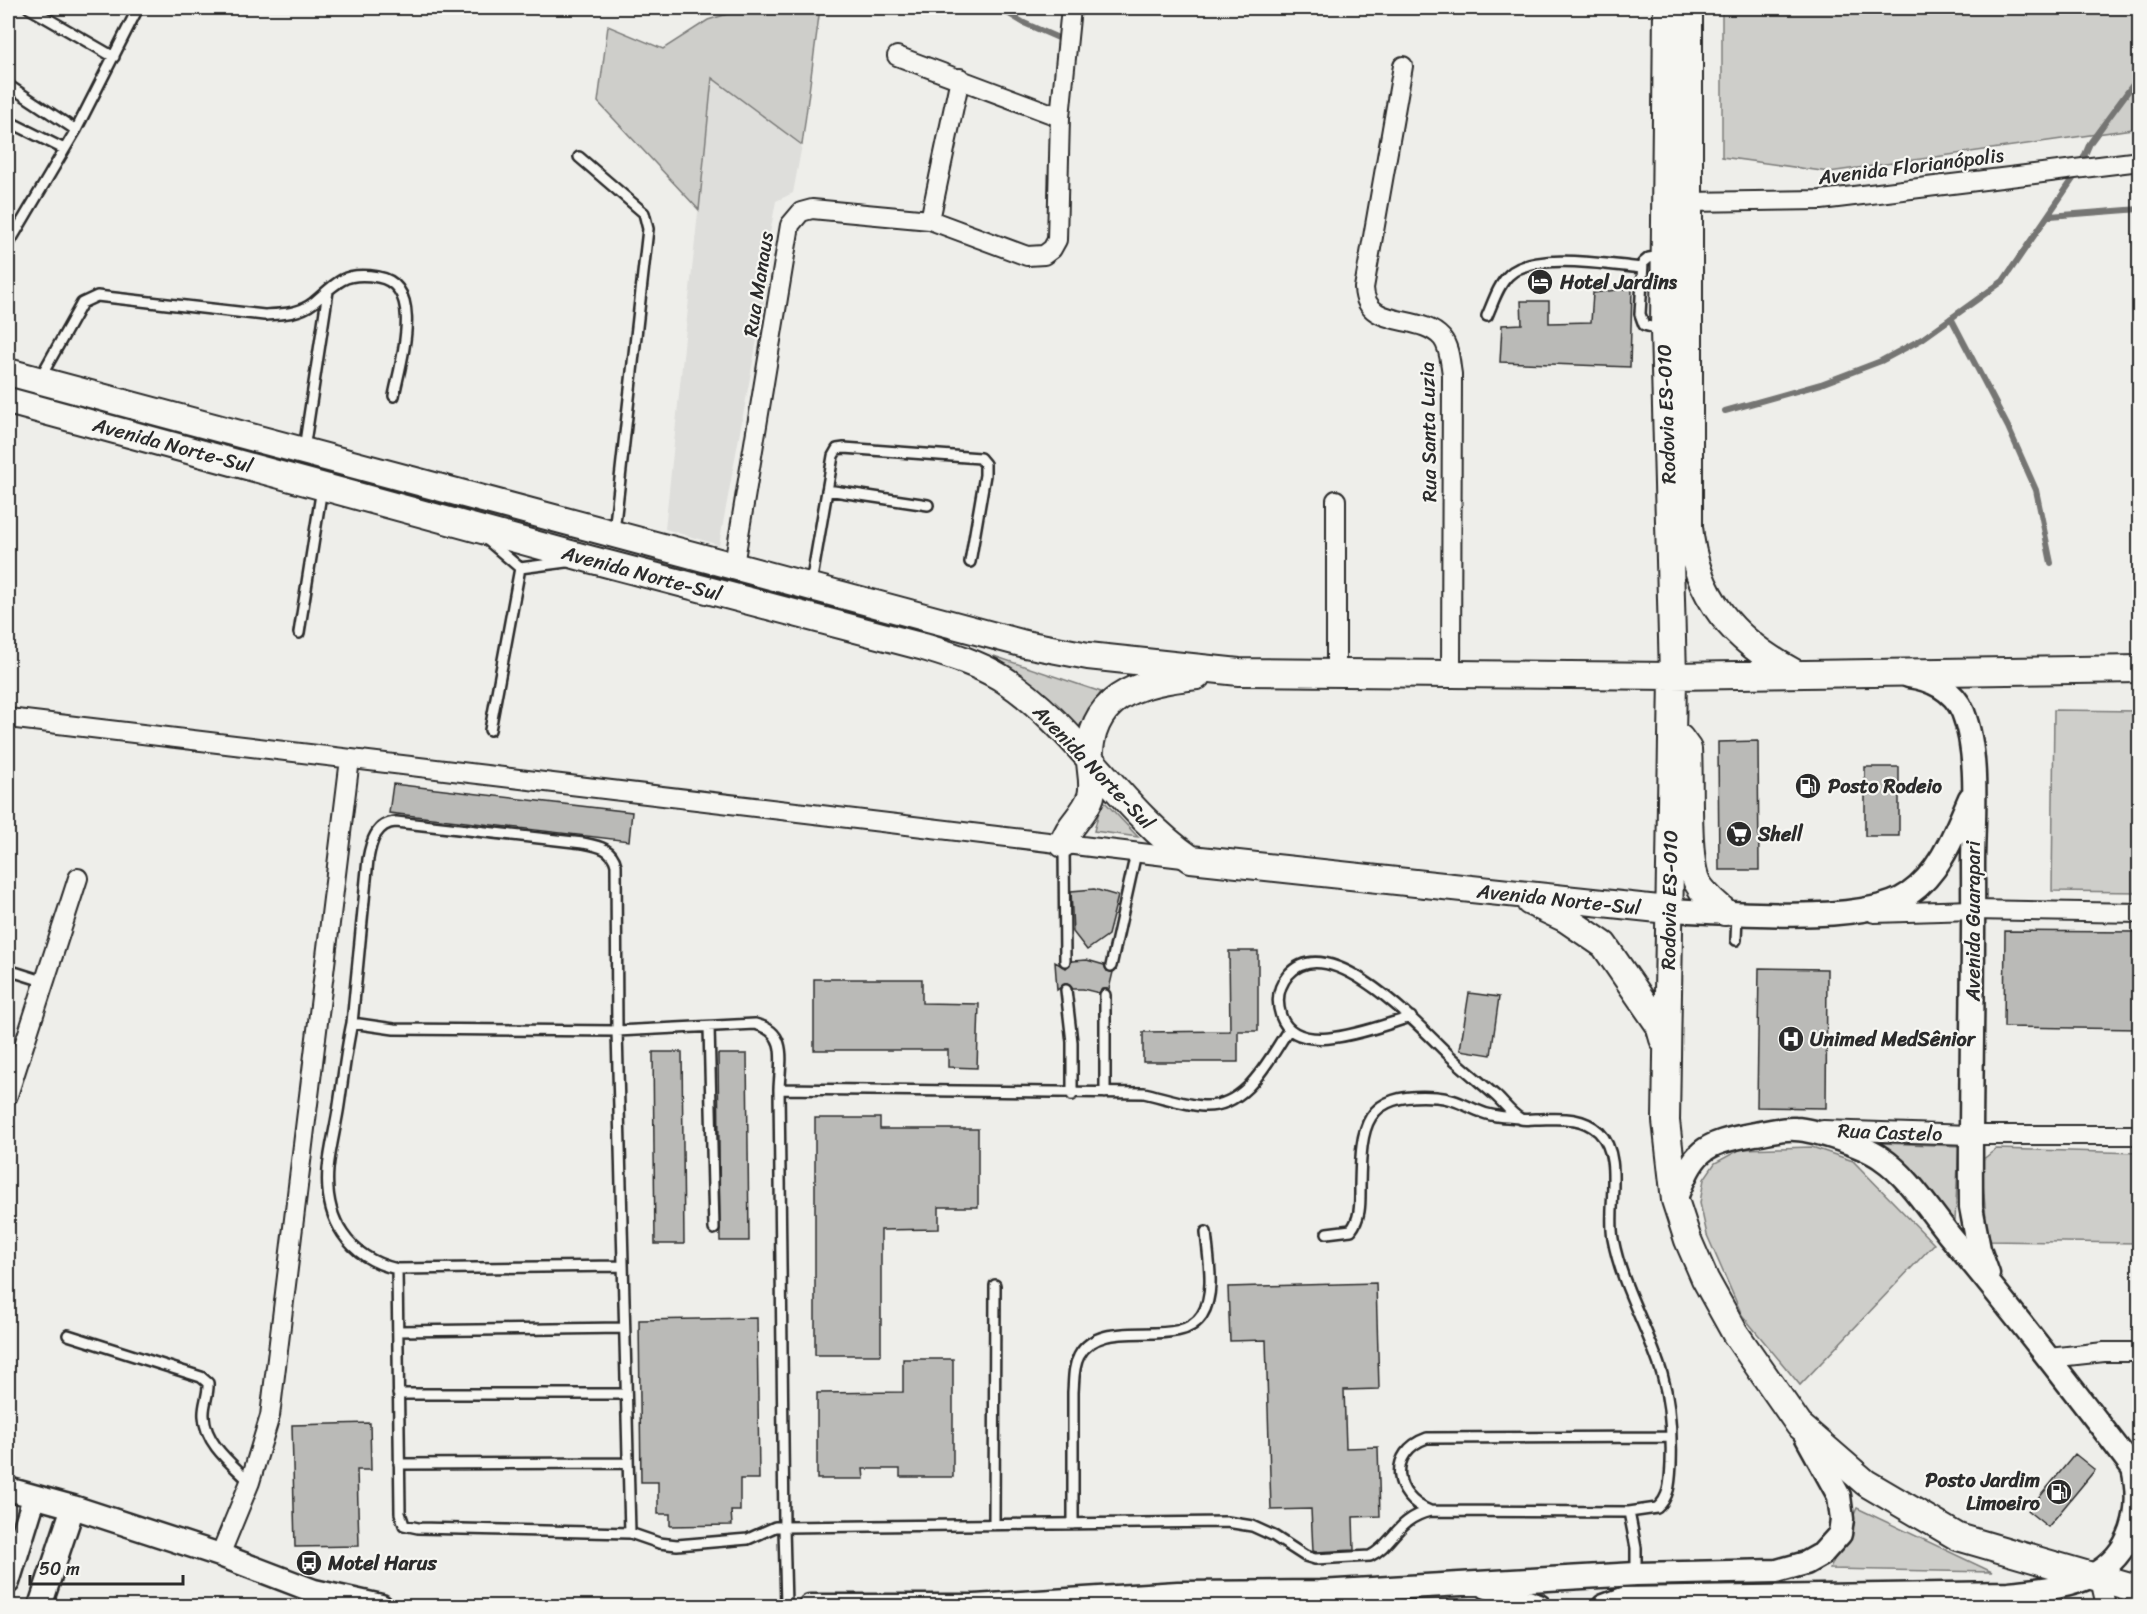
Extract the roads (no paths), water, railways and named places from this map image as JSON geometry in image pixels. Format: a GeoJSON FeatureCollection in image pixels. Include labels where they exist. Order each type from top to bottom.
{"type":"FeatureCollection","features":[{"type":"Feature","properties":{"kind":"main road","name":"Rodovia ES-010"},"geometry":{"type":"LineString","coordinates":[[1666,8],[1653,262],[1664,330],[1673,676],[1666,1121],[1675,1200],[1692,1250],[1725,1315],[1799,1425],[1866,1483],[1958,1537],[2139,1590]]}},
{"type":"Feature","properties":{"kind":"main road","name":"Rodovia ES-010"},"geometry":{"type":"LineString","coordinates":[[1689,8],[1689,526],[1691,553],[1708,594],[1740,637],[1772,661],[1798,674]]}},
{"type":"Feature","properties":{"kind":"main road","name":"Avenida Norte-Sul"},"geometry":{"type":"LineString","coordinates":[[8,372],[1025,644],[1088,656],[1239,672],[1673,676],[2139,669]]}},
{"type":"Feature","properties":{"kind":"main road","name":"Avenida Norte-Sul"},"geometry":{"type":"LineString","coordinates":[[8,401],[322,485],[589,560],[913,644],[975,664],[1000,678],[1030,700],[1089,756],[1159,835],[1191,859],[1668,910]]}},
{"type":"Feature","properties":{"kind":"main road"},"geometry":{"type":"LineString","coordinates":[[1064,844],[1065,837],[1083,813],[1092,794],[1090,742],[1101,713],[1121,695],[1168,680],[1239,672]]}},
{"type":"Feature","properties":{"kind":"main road"},"geometry":{"type":"LineString","coordinates":[[1673,728],[1688,748],[1691,840],[1696,879],[1708,898],[1731,912]]}},
{"type":"Feature","properties":{"kind":"main road"},"geometry":{"type":"LineString","coordinates":[[1511,893],[1566,919],[1604,945],[1659,1025],[1666,1052]]}},
{"type":"Feature","properties":{"kind":"street"},"geometry":{"type":"LineString","coordinates":[[897,56],[1060,117],[1071,8]]}},
{"type":"Feature","properties":{"kind":"street","name":"Rua Santa Luzia"},"geometry":{"type":"LineString","coordinates":[[1402,66],[1364,299],[1374,312],[1433,331],[1442,338],[1448,349],[1452,375],[1451,674]]}},
{"type":"Feature","properties":{"kind":"street"},"geometry":{"type":"LineString","coordinates":[[930,220],[960,78]]}},
{"type":"Feature","properties":{"kind":"street","name":"Rua Manaus"},"geometry":{"type":"LineString","coordinates":[[734,565],[790,225],[801,212],[812,209],[930,220],[1027,256],[1044,255],[1052,249],[1057,240],[1060,117]]}},
{"type":"Feature","properties":{"kind":"street","name":"Avenida Florianópolis"},"geometry":{"type":"LineString","coordinates":[[1688,202],[1821,200],[2139,161]]}},
{"type":"Feature","properties":{"kind":"street"},"geometry":{"type":"LineString","coordinates":[[1336,500],[1336,673]]}},
{"type":"Feature","properties":{"kind":"street","name":"Avenida Guarapari"},"geometry":{"type":"LineString","coordinates":[[1891,672],[1935,683],[1955,699],[1962,710],[1971,742],[1974,910],[1971,1207],[1979,1249],[1993,1286]]}},
{"type":"Feature","properties":{"kind":"street"},"geometry":{"type":"LineString","coordinates":[[8,718],[1191,859]]}},
{"type":"Feature","properties":{"kind":"street"},"geometry":{"type":"LineString","coordinates":[[220,1556],[250,1482],[270,1416],[350,759]]}},
{"type":"Feature","properties":{"kind":"street","name":"Avenida Norte-Sul"},"geometry":{"type":"LineString","coordinates":[[1668,910],[1827,914],[1879,908],[1911,893],[1941,859],[1973,791]]}},
{"type":"Feature","properties":{"kind":"street"},"geometry":{"type":"LineString","coordinates":[[8,1095],[78,878]]}},
{"type":"Feature","properties":{"kind":"street"},"geometry":{"type":"LineString","coordinates":[[1827,914],[1974,910],[2139,913]]}},
{"type":"Feature","properties":{"kind":"street","name":"Avenida Guarapari"},"geometry":{"type":"LineString","coordinates":[[1796,1129],[1855,1144],[1882,1159],[1910,1187],[1993,1286],[2133,1467],[2138,1491],[2134,1525],[2114,1557],[2095,1578]]}},
{"type":"Feature","properties":{"kind":"street","name":"Rua Castelo"},"geometry":{"type":"LineString","coordinates":[[1675,1200],[1688,1165],[1709,1146],[1734,1138],[1796,1129],[1970,1135],[2139,1136]]}},
{"type":"Feature","properties":{"kind":"street"},"geometry":{"type":"LineString","coordinates":[[2049,1358],[2104,1352],[2139,1352]]}},
{"type":"Feature","properties":{"kind":"street"},"geometry":{"type":"LineString","coordinates":[[810,1606],[975,1606],[1178,1593],[1320,1592],[1636,1574],[1777,1571],[1806,1563],[1822,1554],[1840,1534],[1839,1496],[1799,1425]]}},
{"type":"Feature","properties":{"kind":"street"},"geometry":{"type":"LineString","coordinates":[[8,1489],[73,1507],[220,1556],[314,1591],[381,1606]]}},
{"type":"Feature","properties":{"kind":"street"},"geometry":{"type":"LineString","coordinates":[[8,1582],[34,1498]]}},
{"type":"Feature","properties":{"kind":"street"},"geometry":{"type":"LineString","coordinates":[[40,1606],[73,1507]]}},
{"type":"Feature","properties":{"kind":"street"},"geometry":{"type":"LineString","coordinates":[[1604,1606],[1623,1599],[1753,1602],[1896,1601],[2008,1593],[2095,1578],[2106,1606]]}},
{"type":"Feature","properties":{"kind":"street"},"geometry":{"type":"LineString","coordinates":[[1475,1583],[1539,1606]]}},
{"type":"Feature","properties":{"kind":"street"},"geometry":{"type":"LineString","coordinates":[[1284,1606],[1320,1592]]}},
{"type":"Feature","properties":{"kind":"street"},"geometry":{"type":"LineString","coordinates":[[1178,1593],[1202,1606]]}},
{"type":"Feature","properties":{"kind":"lane"},"geometry":{"type":"LineString","coordinates":[[28,8],[114,57]]}},
{"type":"Feature","properties":{"kind":"lane"},"geometry":{"type":"LineString","coordinates":[[8,245],[76,130],[138,8]]}},
{"type":"Feature","properties":{"kind":"lane"},"geometry":{"type":"LineString","coordinates":[[8,85],[76,130]]}},
{"type":"Feature","properties":{"kind":"lane"},"geometry":{"type":"LineString","coordinates":[[8,121],[64,149]]}},
{"type":"Feature","properties":{"kind":"lane"},"geometry":{"type":"LineString","coordinates":[[579,158],[644,213],[648,229],[614,534]]}},
{"type":"Feature","properties":{"kind":"lane"},"geometry":{"type":"LineString","coordinates":[[1487,316],[1510,273],[1527,265],[1555,262],[1653,262]]}},
{"type":"Feature","properties":{"kind":"lane"},"geometry":{"type":"LineString","coordinates":[[39,381],[54,349],[82,303],[98,296],[264,315],[290,313],[310,306],[343,279],[363,274],[385,278],[401,292],[408,316],[394,396]]}},
{"type":"Feature","properties":{"kind":"lane"},"geometry":{"type":"LineString","coordinates":[[303,451],[328,291]]}},
{"type":"Feature","properties":{"kind":"lane"},"geometry":{"type":"LineString","coordinates":[[811,585],[833,456],[837,449],[980,458],[985,464],[985,475],[970,562]]}},
{"type":"Feature","properties":{"kind":"lane"},"geometry":{"type":"LineString","coordinates":[[299,633],[322,485]]}},
{"type":"Feature","properties":{"kind":"lane"},"geometry":{"type":"LineString","coordinates":[[827,490],[928,505]]}},
{"type":"Feature","properties":{"kind":"lane"},"geometry":{"type":"LineString","coordinates":[[471,527],[520,568],[589,560]]}},
{"type":"Feature","properties":{"kind":"lane"},"geometry":{"type":"LineString","coordinates":[[490,730],[520,568]]}},
{"type":"Feature","properties":{"kind":"lane"},"geometry":{"type":"LineString","coordinates":[[621,1266],[397,1269],[382,1265],[352,1248],[340,1231],[332,1204],[328,1171],[352,1023],[370,846],[383,826],[396,822],[583,843],[603,848],[612,855],[615,864],[621,1266],[630,1533]]}},
{"type":"Feature","properties":{"kind":"lane"},"geometry":{"type":"LineString","coordinates":[[1064,844],[1065,961]]}},
{"type":"Feature","properties":{"kind":"lane"},"geometry":{"type":"LineString","coordinates":[[1111,966],[1136,853]]}},
{"type":"Feature","properties":{"kind":"lane"},"geometry":{"type":"LineString","coordinates":[[1731,912],[1736,940]]}},
{"type":"Feature","properties":{"kind":"lane"},"geometry":{"type":"LineString","coordinates":[[1411,1017],[1320,1040],[1299,1037],[1288,1029],[1281,1018],[1279,993],[1283,981],[1292,971],[1313,962],[1333,965],[1355,976],[1411,1017],[1521,1119]]}},
{"type":"Feature","properties":{"kind":"lane"},"geometry":{"type":"LineString","coordinates":[[8,970],[45,982]]}},
{"type":"Feature","properties":{"kind":"lane"},"geometry":{"type":"LineString","coordinates":[[1066,990],[1072,1042],[1072,1095]]}},
{"type":"Feature","properties":{"kind":"lane"},"geometry":{"type":"LineString","coordinates":[[1105,995],[1106,1094]]}},
{"type":"Feature","properties":{"kind":"lane"},"geometry":{"type":"LineString","coordinates":[[352,1023],[394,1029],[616,1031],[755,1024],[768,1028],[776,1035],[780,1048],[786,1606]]}},
{"type":"Feature","properties":{"kind":"lane"},"geometry":{"type":"LineString","coordinates":[[709,1027],[714,1229]]}},
{"type":"Feature","properties":{"kind":"lane"},"geometry":{"type":"LineString","coordinates":[[779,1089],[1072,1095],[1144,1093],[1203,1106],[1217,1105],[1252,1085],[1288,1029]]}},
{"type":"Feature","properties":{"kind":"lane"},"geometry":{"type":"LineString","coordinates":[[397,1269],[400,1513],[404,1525],[410,1527],[630,1533],[659,1543],[677,1545],[748,1539],[775,1527],[1237,1524],[1252,1526],[1274,1536],[1305,1556],[1315,1559],[1370,1556],[1377,1552],[1409,1519],[1430,1511],[1629,1512],[1657,1508],[1663,1503],[1671,1477],[1671,1437],[1662,1375],[1628,1292],[1615,1251],[1611,1211],[1612,1158],[1605,1140],[1583,1121],[1521,1119],[1480,1112],[1451,1099],[1435,1097],[1400,1100],[1378,1108],[1370,1116],[1361,1147],[1358,1218],[1351,1230],[1327,1233]]}},
{"type":"Feature","properties":{"kind":"lane"},"geometry":{"type":"LineString","coordinates":[[1073,1524],[1073,1392],[1074,1374],[1080,1354],[1097,1340],[1112,1335],[1164,1332],[1192,1325],[1202,1315],[1209,1283],[1206,1232]]}},
{"type":"Feature","properties":{"kind":"lane"},"geometry":{"type":"LineString","coordinates":[[994,1524],[995,1285]]}},
{"type":"Feature","properties":{"kind":"lane"},"geometry":{"type":"LineString","coordinates":[[398,1331],[623,1328]]}},
{"type":"Feature","properties":{"kind":"lane"},"geometry":{"type":"LineString","coordinates":[[68,1335],[201,1377],[208,1383],[209,1390],[203,1415],[208,1434],[217,1448],[250,1482]]}},
{"type":"Feature","properties":{"kind":"lane"},"geometry":{"type":"LineString","coordinates":[[398,1394],[625,1394]]}},
{"type":"Feature","properties":{"kind":"lane"},"geometry":{"type":"LineString","coordinates":[[1430,1511],[1408,1498],[1402,1487],[1400,1474],[1401,1461],[1408,1450],[1428,1438],[1671,1437]]}},
{"type":"Feature","properties":{"kind":"lane"},"geometry":{"type":"LineString","coordinates":[[399,1464],[628,1463]]}},
{"type":"Feature","properties":{"kind":"lane"},"geometry":{"type":"LineString","coordinates":[[1629,1512],[1635,1548],[1636,1574]]}},
{"type":"Feature","properties":{"kind":"waterway"},"geometry":{"type":"LineString","coordinates":[[999,8],[1024,23],[1063,40]]}},
{"type":"Feature","properties":{"kind":"waterway"},"geometry":{"type":"LineString","coordinates":[[2081,164],[2090,143],[2140,75]]}},
{"type":"Feature","properties":{"kind":"waterway"},"geometry":{"type":"LineString","coordinates":[[1725,411],[1821,384],[1881,361],[1922,339],[2003,281],[2077,173]]}},
{"type":"Feature","properties":{"kind":"waterway"},"geometry":{"type":"LineString","coordinates":[[2050,216],[2140,209]]}},
{"type":"Feature","properties":{"kind":"waterway"},"geometry":{"type":"LineString","coordinates":[[1951,318],[2008,427],[2036,490],[2051,563]]}},
{"type":"Feature","properties":{"kind":"place","name":"Hotel Jardins"},"geometry":{"type":"Point","coordinates":[1540,282]}},
{"type":"Feature","properties":{"kind":"place","name":"Posto Rodeio"},"geometry":{"type":"Point","coordinates":[1808,786]}},
{"type":"Feature","properties":{"kind":"place","name":"Shell"},"geometry":{"type":"Point","coordinates":[1739,834]}},
{"type":"Feature","properties":{"kind":"place","name":"Unimed MedSênior"},"geometry":{"type":"Point","coordinates":[1791,1039]}},
{"type":"Feature","properties":{"kind":"place","name":"Posto Jardim Limoeiro"},"geometry":{"type":"Point","coordinates":[2059,1492]}},
{"type":"Feature","properties":{"kind":"place","name":"Motel Harus"},"geometry":{"type":"Point","coordinates":[309,1563]}}]}
